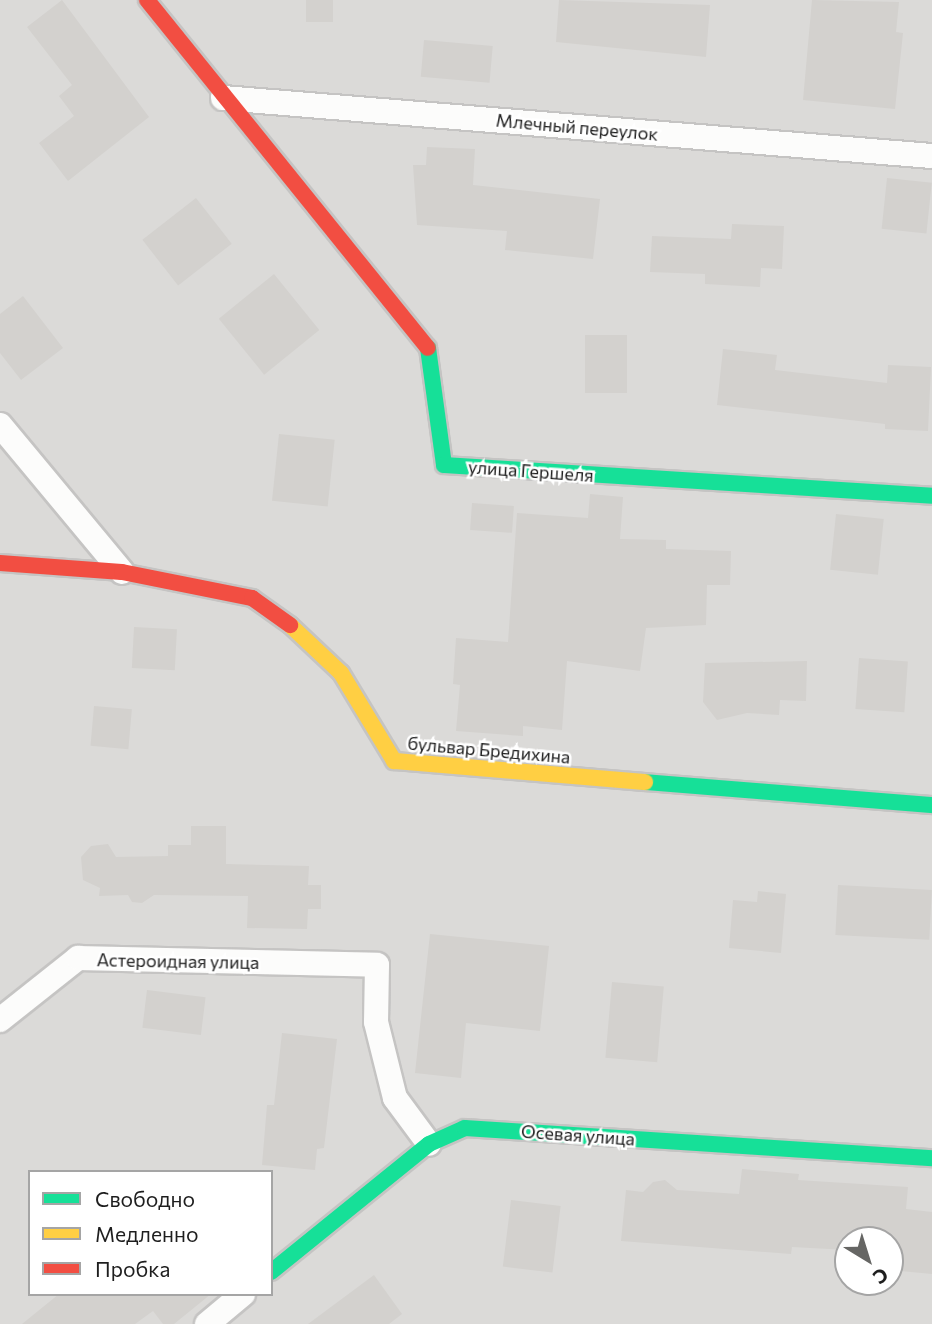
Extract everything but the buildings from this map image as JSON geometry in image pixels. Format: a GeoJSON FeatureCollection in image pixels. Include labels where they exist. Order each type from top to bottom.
{"type":"FeatureCollection","features":[{"type":"Feature","properties":{"kind":"street","name":"улица Гершеля"},"geometry":{"type":"LineString","coordinates":[[147,0],[428,347],[444,465],[932,496]]}},
{"type":"Feature","properties":{"kind":"street","name":"Млечный переулок"},"geometry":{"type":"LineString","coordinates":[[223,97],[932,156]]}},
{"type":"Feature","properties":{"kind":"street"},"geometry":{"type":"LineString","coordinates":[[0,425],[122,572]]}},
{"type":"Feature","properties":{"kind":"street"},"geometry":{"type":"LineString","coordinates":[[0,563],[122,572]]}},
{"type":"Feature","properties":{"kind":"street","name":"бульвар Бредихина"},"geometry":{"type":"LineString","coordinates":[[122,572],[253,598],[297,630],[341,673],[394,761],[932,805]]}},
{"type":"Feature","properties":{"kind":"street","name":"Астероидная улица"},"geometry":{"type":"LineString","coordinates":[[0,1020],[78,958],[377,965],[376,1022],[394,1098],[429,1144]]}},
{"type":"Feature","properties":{"kind":"street","name":"Осевая улица"},"geometry":{"type":"LineString","coordinates":[[273,1270],[429,1144],[465,1128],[932,1158]]}},
{"type":"Feature","properties":{"kind":"street"},"geometry":{"type":"LineString","coordinates":[[206,1324],[241,1296]]}},
{"type":"Feature","properties":{"kind":"shaded area"},"geometry":{"type":"Polygon","coordinates":[[[0,0],[932,0],[932,1324],[0,1324],[0,0]]]}},
{"type":"Feature","properties":{"kind":"traffic: fast"},"geometry":{"type":"LineString","coordinates":[[428,348],[444,465],[932,496]]}},
{"type":"Feature","properties":{"kind":"traffic: fast"},"geometry":{"type":"LineString","coordinates":[[645,782],[932,805]]}},
{"type":"Feature","properties":{"kind":"traffic: fast"},"geometry":{"type":"LineString","coordinates":[[273,1270],[429,1144],[465,1128],[932,1158]]}},
{"type":"Feature","properties":{"kind":"traffic: slow"},"geometry":{"type":"LineString","coordinates":[[290,625],[341,673],[394,761],[645,782]]}},
{"type":"Feature","properties":{"kind":"traffic: jam"},"geometry":{"type":"LineString","coordinates":[[147,0],[428,348]]}},
{"type":"Feature","properties":{"kind":"traffic: jam"},"geometry":{"type":"LineString","coordinates":[[0,563],[122,572],[252,598],[290,625]]}}]}
